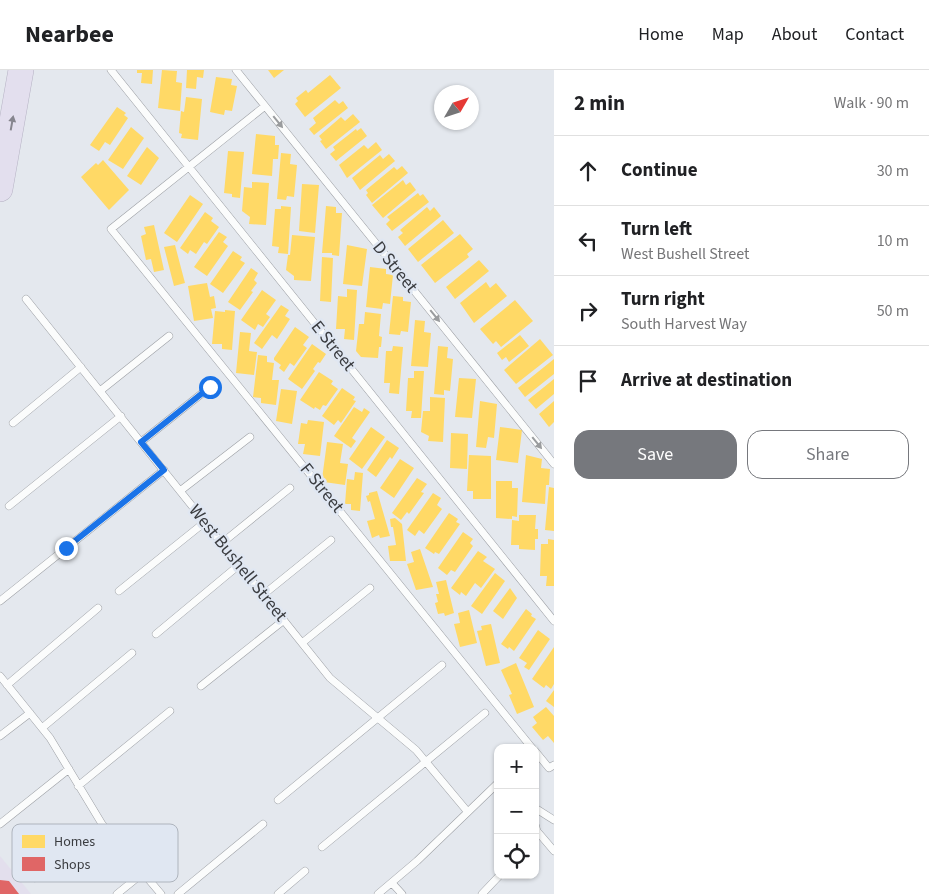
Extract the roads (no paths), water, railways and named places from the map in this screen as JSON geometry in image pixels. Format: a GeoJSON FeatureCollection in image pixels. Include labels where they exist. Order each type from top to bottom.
{"type":"FeatureCollection","features":[{"type":"Feature","properties":{"kind":"highway"},"geometry":{"type":"LineString","coordinates":[[0,189],[21,70]]}},
{"type":"Feature","properties":{"kind":"lane","name":"E Street"},"geometry":{"type":"LineString","coordinates":[[111,70],[554,621]]}},
{"type":"Feature","properties":{"kind":"lane","name":"D Street"},"geometry":{"type":"LineString","coordinates":[[236,70],[554,464]]}},
{"type":"Feature","properties":{"kind":"lane"},"geometry":{"type":"LineString","coordinates":[[189,167],[265,106]]}},
{"type":"Feature","properties":{"kind":"lane","name":"F Street"},"geometry":{"type":"LineString","coordinates":[[189,167],[111,228],[529,744]]}},
{"type":"Feature","properties":{"kind":"lane","name":"West Bushell Street"},"geometry":{"type":"LineString","coordinates":[[26,299],[330,678],[416,750],[467,811]]}},
{"type":"Feature","properties":{"kind":"lane"},"geometry":{"type":"LineString","coordinates":[[100,392],[169,336]]}},
{"type":"Feature","properties":{"kind":"lane"},"geometry":{"type":"LineString","coordinates":[[13,423],[81,368]]}},
{"type":"Feature","properties":{"kind":"lane"},"geometry":{"type":"LineString","coordinates":[[141,442],[210,387]]}},
{"type":"Feature","properties":{"kind":"lane"},"geometry":{"type":"LineString","coordinates":[[9,506],[120,416]]}},
{"type":"Feature","properties":{"kind":"lane"},"geometry":{"type":"LineString","coordinates":[[180,491],[250,437]]}},
{"type":"Feature","properties":{"kind":"lane"},"geometry":{"type":"LineString","coordinates":[[0,601],[164,470]]}},
{"type":"Feature","properties":{"kind":"lane"},"geometry":{"type":"LineString","coordinates":[[222,543],[290,488]]}},
{"type":"Feature","properties":{"kind":"lane"},"geometry":{"type":"LineString","coordinates":[[119,591],[205,522]]}},
{"type":"Feature","properties":{"kind":"lane"},"geometry":{"type":"LineString","coordinates":[[263,595],[331,540]]}},
{"type":"Feature","properties":{"kind":"lane"},"geometry":{"type":"LineString","coordinates":[[156,634],[239,565]]}},
{"type":"Feature","properties":{"kind":"lane"},"geometry":{"type":"LineString","coordinates":[[302,643],[370,588]]}},
{"type":"Feature","properties":{"kind":"lane"},"geometry":{"type":"LineString","coordinates":[[7,685],[98,608]]}},
{"type":"Feature","properties":{"kind":"lane"},"geometry":{"type":"LineString","coordinates":[[200,686],[284,620]]}},
{"type":"Feature","properties":{"kind":"lane"},"geometry":{"type":"LineString","coordinates":[[42,728],[132,653]]}},
{"type":"Feature","properties":{"kind":"lane"},"geometry":{"type":"LineString","coordinates":[[278,800],[442,665]]}},
{"type":"Feature","properties":{"kind":"lane"},"geometry":{"type":"LineString","coordinates":[[0,676],[50,738],[102,824]]}},
{"type":"Feature","properties":{"kind":"lane"},"geometry":{"type":"LineString","coordinates":[[78,786],[170,711]]}},
{"type":"Feature","properties":{"kind":"lane"},"geometry":{"type":"LineString","coordinates":[[0,736],[30,713]]}},
{"type":"Feature","properties":{"kind":"lane"},"geometry":{"type":"LineString","coordinates":[[322,847],[485,713]]}},
{"type":"Feature","properties":{"kind":"lane"},"geometry":{"type":"LineString","coordinates":[[539,755],[552,767]]}},
{"type":"Feature","properties":{"kind":"lane"},"geometry":{"type":"LineString","coordinates":[[0,824],[69,769]]}},
{"type":"Feature","properties":{"kind":"lane"},"geometry":{"type":"LineString","coordinates":[[378,894],[417,861],[494,787]]}},
{"type":"Feature","properties":{"kind":"lane"},"geometry":{"type":"LineString","coordinates":[[539,811],[554,820]]}},
{"type":"Feature","properties":{"kind":"lane"},"geometry":{"type":"LineString","coordinates":[[178,894],[263,824]]}},
{"type":"Feature","properties":{"kind":"lane"},"geometry":{"type":"LineString","coordinates":[[539,833],[554,851]]}},
{"type":"Feature","properties":{"kind":"lane"},"geometry":{"type":"LineString","coordinates":[[278,894],[306,871]]}},
{"type":"Feature","properties":{"kind":"lane"},"geometry":{"type":"LineString","coordinates":[[482,894],[496,879]]}},
{"type":"Feature","properties":{"kind":"lane"},"geometry":{"type":"LineString","coordinates":[[117,894],[132,882]]}},
{"type":"Feature","properties":{"kind":"lane"},"geometry":{"type":"LineString","coordinates":[[151,882],[161,894]]}},
{"type":"Feature","properties":{"kind":"lane"},"geometry":{"type":"LineString","coordinates":[[392,882],[402,894]]}}]}
